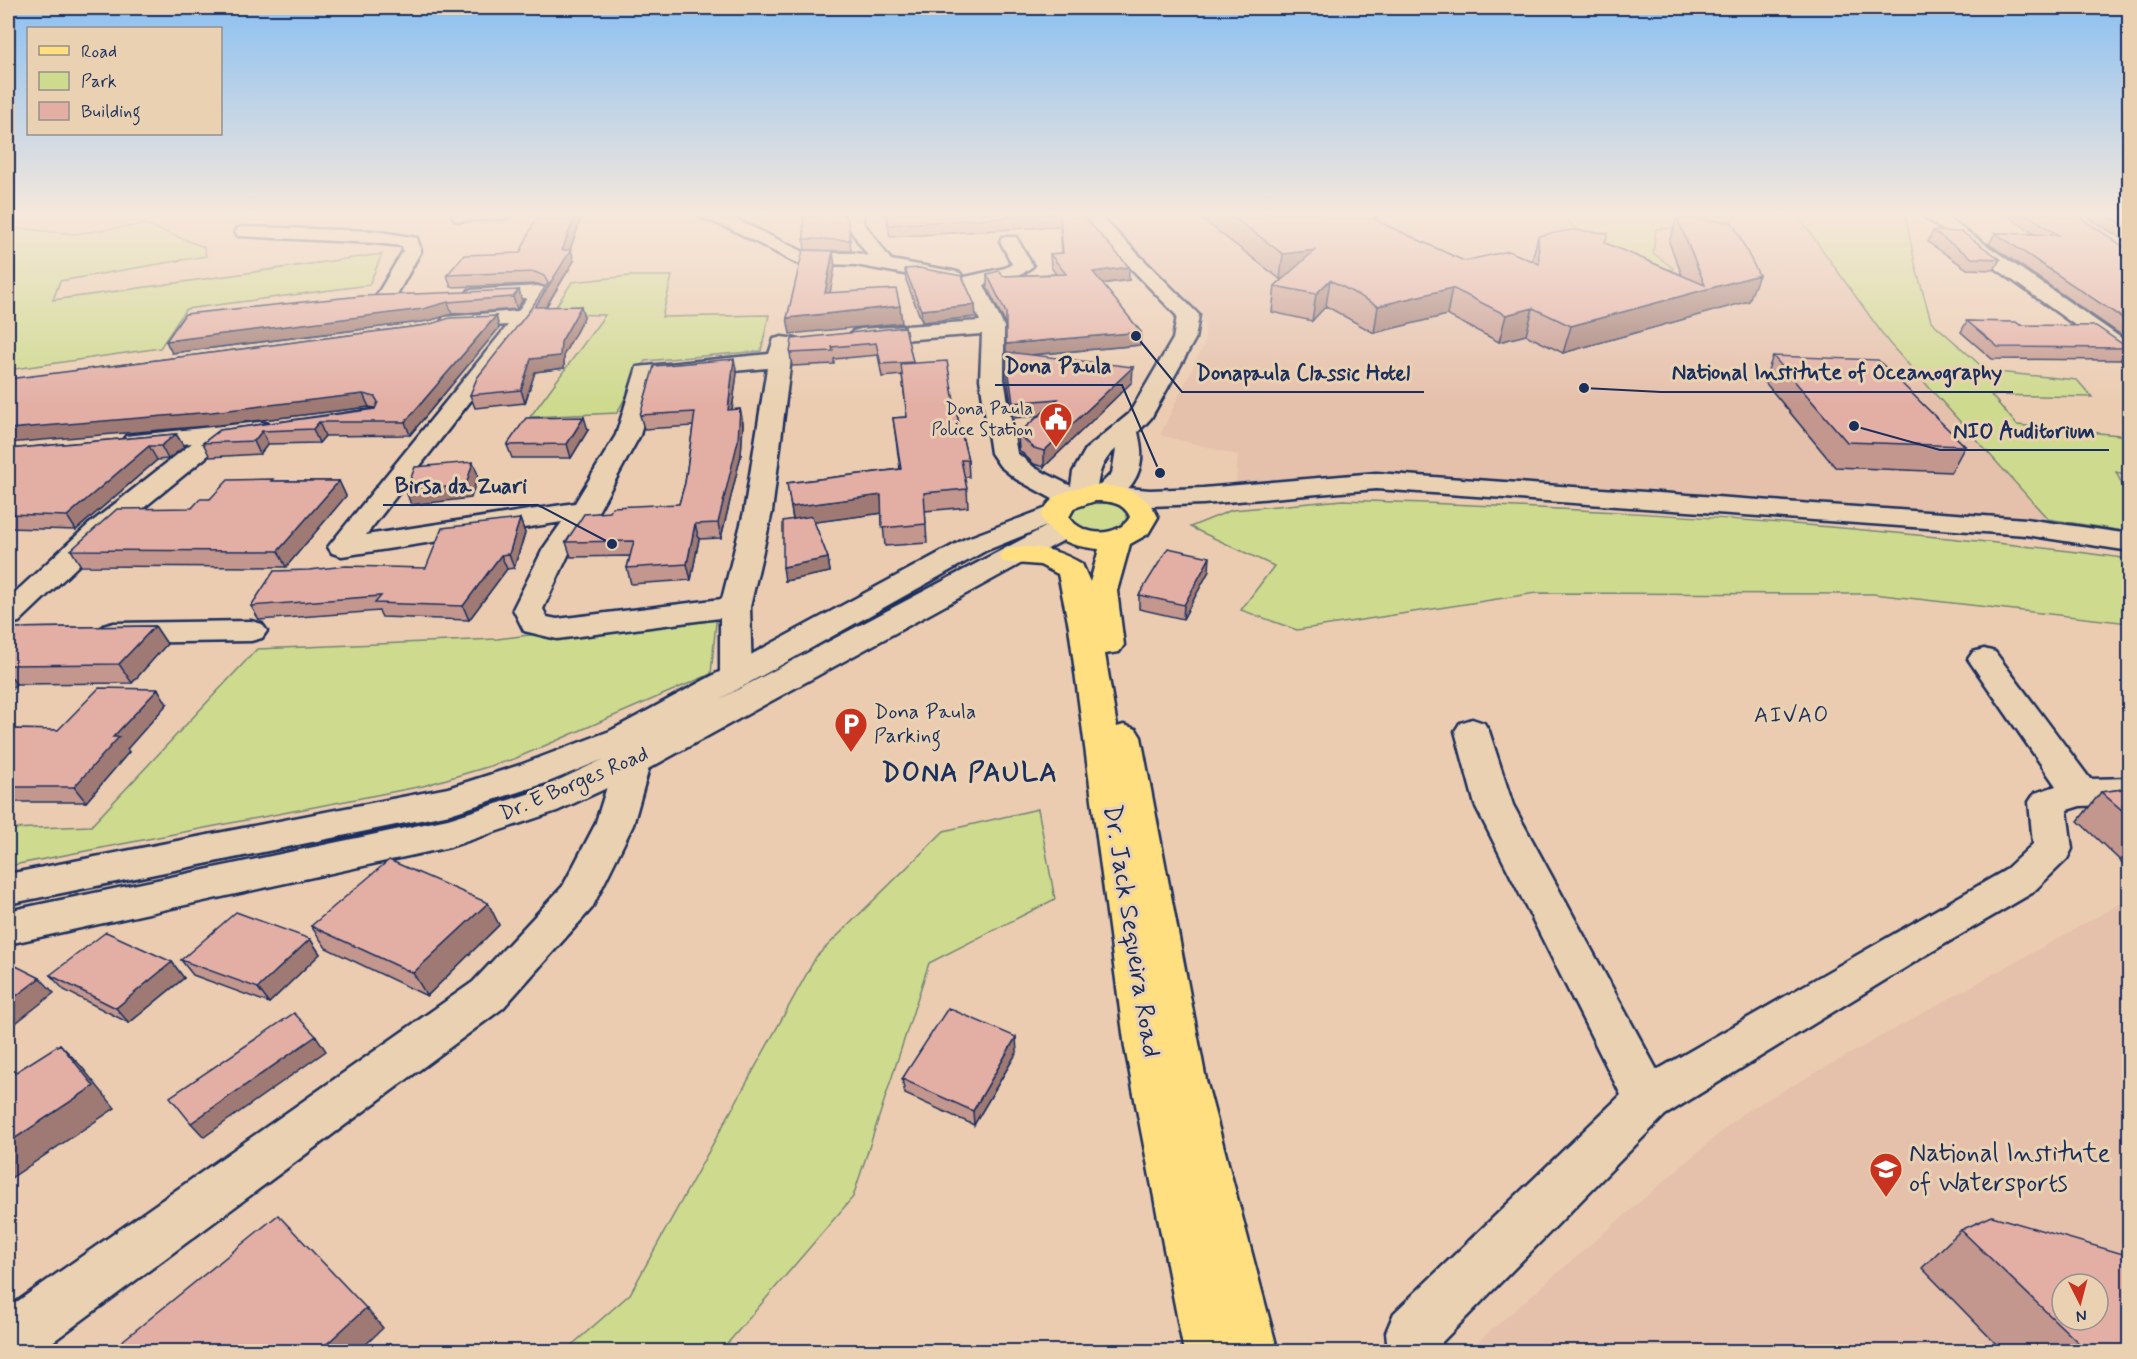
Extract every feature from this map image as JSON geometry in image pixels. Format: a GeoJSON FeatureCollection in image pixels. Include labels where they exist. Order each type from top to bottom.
{"type":"FeatureCollection","features":[{"type":"Feature","properties":{"kind":"main road"},"geometry":{"type":"LineString","coordinates":[[1127,498],[1142,510],[1144,517],[1130,531],[1093,540],[1071,534],[1083,504],[1127,498]]}},
{"type":"Feature","properties":{"kind":"main road","name":"Dr. Jack Sequeira Road"},"geometry":{"type":"LineString","coordinates":[[1083,504],[1072,570],[1085,627],[1148,1048],[1212,1352]]}},
{"type":"Feature","properties":{"kind":"main road","name":"Dr. Jack Sequeira Road"},"geometry":{"type":"LineString","coordinates":[[1130,531],[1102,591],[1104,624],[1183,1080],[1251,1352]]}},
{"type":"Feature","properties":{"kind":"main road"},"geometry":{"type":"LineString","coordinates":[[1013,556],[1037,554],[1051,558],[1072,570]]}},
{"type":"Feature","properties":{"kind":"street"},"geometry":{"type":"LineString","coordinates":[[385,298],[397,276]]}},
{"type":"Feature","properties":{"kind":"street"},"geometry":{"type":"LineString","coordinates":[[948,276],[972,281],[994,276]]}},
{"type":"Feature","properties":{"kind":"street"},"geometry":{"type":"LineString","coordinates":[[1083,504],[1086,472],[1095,454],[1139,418],[1184,339],[1188,315],[1150,276]]}},
{"type":"Feature","properties":{"kind":"street"},"geometry":{"type":"LineString","coordinates":[[2019,276],[2130,354]]}},
{"type":"Feature","properties":{"kind":"street"},"geometry":{"type":"LineString","coordinates":[[972,281],[993,327],[992,379],[1004,453],[1008,461],[1017,468],[1083,504],[1376,481],[2026,527],[2130,543]]}},
{"type":"Feature","properties":{"kind":"street"},"geometry":{"type":"LineString","coordinates":[[456,295],[538,292],[539,296],[525,317],[333,558],[585,510]]}},
{"type":"Feature","properties":{"kind":"street"},"geometry":{"type":"LineString","coordinates":[[362,300],[409,297]]}},
{"type":"Feature","properties":{"kind":"street"},"geometry":{"type":"LineString","coordinates":[[431,328],[452,322],[525,317]]}},
{"type":"Feature","properties":{"kind":"street"},"geometry":{"type":"LineString","coordinates":[[841,338],[900,331],[993,327]]}},
{"type":"Feature","properties":{"kind":"street"},"geometry":{"type":"LineString","coordinates":[[2105,337],[2130,337]]}},
{"type":"Feature","properties":{"kind":"street"},"geometry":{"type":"LineString","coordinates":[[736,677],[735,607],[758,512],[782,344],[806,342]]}},
{"type":"Feature","properties":{"kind":"street"},"geometry":{"type":"LineString","coordinates":[[735,607],[557,629],[535,624],[528,609],[557,549],[585,510],[628,435],[645,372],[780,360]]}},
{"type":"Feature","properties":{"kind":"street"},"geometry":{"type":"LineString","coordinates":[[117,443],[288,426]]}},
{"type":"Feature","properties":{"kind":"street"},"geometry":{"type":"LineString","coordinates":[[1083,504],[1119,484],[1129,464],[1131,449],[1125,431]]}},
{"type":"Feature","properties":{"kind":"street"},"geometry":{"type":"LineString","coordinates":[[15,628],[98,531],[219,434]]}},
{"type":"Feature","properties":{"kind":"street"},"geometry":{"type":"LineString","coordinates":[[1130,531],[1201,507],[1376,481]]}},
{"type":"Feature","properties":{"kind":"street","name":"Dr. E Borges Road"},"geometry":{"type":"LineString","coordinates":[[8,889],[450,801],[533,774],[627,750],[1013,556],[1083,504]]}},
{"type":"Feature","properties":{"kind":"street","name":"Dr. E Borges Road"},"geometry":{"type":"LineString","coordinates":[[8,928],[450,833],[544,802],[736,677],[975,545],[1083,504]]}},
{"type":"Feature","properties":{"kind":"street"},"geometry":{"type":"LineString","coordinates":[[88,633],[251,631]]}},
{"type":"Feature","properties":{"kind":"street"},"geometry":{"type":"LineString","coordinates":[[1984,659],[2080,792]]}},
{"type":"Feature","properties":{"kind":"street"},"geometry":{"type":"LineString","coordinates":[[1472,731],[1494,805],[1648,1100]]}},
{"type":"Feature","properties":{"kind":"street"},"geometry":{"type":"LineString","coordinates":[[8,1341],[488,995],[578,897],[614,825],[627,750]]}},
{"type":"Feature","properties":{"kind":"street"},"geometry":{"type":"LineString","coordinates":[[1416,1352],[1413,1332],[1648,1100],[2018,882],[2053,849],[2048,802],[2080,792],[2130,791]]}},
{"type":"Feature","properties":{"kind":"shaded area"},"geometry":{"type":"Polygon","coordinates":[[[1166,276],[1913,276],[1924,319],[2110,528],[2022,519],[1376,475],[1236,486],[1238,455],[1160,435],[1205,342],[1205,323],[1191,302],[1166,276]]]}},
{"type":"Feature","properties":{"kind":"shaded area","name":"National Institute of Watersports"},"geometry":{"type":"Polygon","coordinates":[[[2129,899],[2129,1351],[1466,1352],[1743,1113],[2129,899]]]}},
{"type":"Feature","properties":{"kind":"green space"},"geometry":{"type":"Polygon","coordinates":[[[8,276],[87,276],[60,281],[53,300],[222,276],[373,276],[369,285],[186,309],[160,348],[8,370],[8,276]]]}},
{"type":"Feature","properties":{"kind":"green space"},"geometry":{"type":"Polygon","coordinates":[[[626,276],[672,276],[662,317],[769,315],[761,351],[645,361],[617,413],[530,417],[605,315],[551,314],[572,282],[626,276]]]}},
{"type":"Feature","properties":{"kind":"green space"},"geometry":{"type":"Polygon","coordinates":[[[1648,276],[1672,276],[1670,290],[1648,276]]]}},
{"type":"Feature","properties":{"kind":"green space"},"geometry":{"type":"Polygon","coordinates":[[[1841,276],[1918,276],[1931,321],[1987,371],[2077,380],[2092,397],[1991,395],[2017,425],[2129,436],[2129,475],[2116,472],[2129,498],[2129,532],[2048,519],[1889,343],[1841,276]]]}},
{"type":"Feature","properties":{"kind":"green space"},"geometry":{"type":"Polygon","coordinates":[[[1343,500],[1562,509],[1781,523],[2003,544],[2129,559],[2129,623],[1873,594],[1536,593],[1297,630],[1241,610],[1274,566],[1190,527],[1232,510],[1343,500]]]}},
{"type":"Feature","properties":{"kind":"green space"},"geometry":{"type":"Polygon","coordinates":[[[1092,502],[1122,508],[1126,511],[1128,521],[1107,532],[1093,532],[1072,523],[1071,513],[1075,508],[1092,502]]]}},
{"type":"Feature","properties":{"kind":"green space"},"geometry":{"type":"Polygon","coordinates":[[[717,612],[711,674],[514,759],[423,786],[8,866],[8,829],[91,826],[257,649],[497,639],[717,612]]]}},
{"type":"Feature","properties":{"kind":"green space"},"geometry":{"type":"Polygon","coordinates":[[[1038,809],[1055,899],[929,963],[853,1197],[721,1351],[565,1351],[630,1294],[816,957],[944,831],[1038,809]]]}},
{"type":"Feature","properties":{"kind":"building"},"geometry":{"type":"Polygon","coordinates":[[[544,276],[554,276],[535,307],[581,306],[561,342],[560,356],[531,359],[521,390],[470,395],[477,378],[548,283],[544,276]]]}},
{"type":"Feature","properties":{"kind":"building"},"geometry":{"type":"Polygon","coordinates":[[[797,276],[828,276],[825,293],[896,289],[900,306],[787,318],[797,276]]]}},
{"type":"Feature","properties":{"kind":"building"},"geometry":{"type":"Polygon","coordinates":[[[908,276],[962,276],[975,305],[921,310],[908,276]]]}},
{"type":"Feature","properties":{"kind":"building"},"geometry":{"type":"Polygon","coordinates":[[[988,276],[1097,276],[1141,332],[1006,344],[1006,313],[988,276]]]}},
{"type":"Feature","properties":{"kind":"building"},"geometry":{"type":"Polygon","coordinates":[[[1286,276],[1685,276],[1705,285],[1701,276],[1754,276],[1571,326],[1533,308],[1506,315],[1452,288],[1378,306],[1330,280],[1316,294],[1275,286],[1286,276]]]}},
{"type":"Feature","properties":{"kind":"building"},"geometry":{"type":"Polygon","coordinates":[[[2060,276],[2130,276],[2130,323],[2060,276]]]}},
{"type":"Feature","properties":{"kind":"building"},"geometry":{"type":"Polygon","coordinates":[[[519,290],[513,297],[448,302],[423,309],[166,341],[185,314],[361,296],[519,290]]]}},
{"type":"Feature","properties":{"kind":"building"},"geometry":{"type":"Polygon","coordinates":[[[496,316],[405,422],[319,422],[313,429],[262,431],[254,441],[203,443],[220,430],[375,409],[378,402],[375,397],[363,394],[212,412],[8,429],[8,379],[427,325],[450,318],[496,316]]]}},
{"type":"Feature","properties":{"kind":"building"},"geometry":{"type":"Polygon","coordinates":[[[1967,321],[2016,322],[2020,325],[2096,326],[2128,348],[1998,347],[1967,321]]]}},
{"type":"Feature","properties":{"kind":"building"},"geometry":{"type":"Polygon","coordinates":[[[905,327],[913,362],[881,364],[876,343],[832,347],[833,351],[790,353],[792,339],[905,327]]]}},
{"type":"Feature","properties":{"kind":"building"},"geometry":{"type":"Polygon","coordinates":[[[1006,352],[1133,367],[1044,451],[1034,448],[1018,434],[1058,399],[1013,403],[1006,352]]]}},
{"type":"Feature","properties":{"kind":"building"},"geometry":{"type":"Polygon","coordinates":[[[1773,356],[1878,360],[1965,446],[1847,442],[1773,356]]]}},
{"type":"Feature","properties":{"kind":"building"},"geometry":{"type":"Polygon","coordinates":[[[734,359],[728,410],[740,409],[738,441],[718,523],[695,524],[687,564],[627,568],[634,541],[566,542],[584,514],[610,512],[612,507],[679,504],[685,483],[695,412],[640,415],[654,366],[734,359]]]}},
{"type":"Feature","properties":{"kind":"building"},"geometry":{"type":"Polygon","coordinates":[[[947,361],[968,460],[961,460],[967,489],[924,493],[926,524],[882,528],[881,495],[791,507],[787,483],[901,469],[893,418],[907,417],[901,364],[947,361]]]}},
{"type":"Feature","properties":{"kind":"building"},"geometry":{"type":"Polygon","coordinates":[[[584,417],[567,444],[507,445],[526,418],[584,417]]]}},
{"type":"Feature","properties":{"kind":"building"},"geometry":{"type":"Polygon","coordinates":[[[176,434],[161,446],[149,446],[67,516],[8,514],[8,449],[176,434]]]}},
{"type":"Feature","properties":{"kind":"building"},"geometry":{"type":"Polygon","coordinates":[[[473,462],[466,485],[406,491],[415,467],[473,462]]]}},
{"type":"Feature","properties":{"kind":"building"},"geometry":{"type":"Polygon","coordinates":[[[273,479],[271,481],[339,481],[278,551],[71,550],[117,509],[192,508],[200,499],[210,499],[228,480],[273,479]]]}},
{"type":"Feature","properties":{"kind":"building"},"geometry":{"type":"Polygon","coordinates":[[[812,516],[828,558],[783,567],[783,521],[812,516]]]}},
{"type":"Feature","properties":{"kind":"building"},"geometry":{"type":"Polygon","coordinates":[[[520,519],[509,554],[501,555],[463,606],[375,603],[381,596],[251,606],[274,571],[346,566],[426,568],[442,528],[520,519]]]}},
{"type":"Feature","properties":{"kind":"building"},"geometry":{"type":"Polygon","coordinates":[[[1168,548],[1210,557],[1184,605],[1139,595],[1168,548]]]}},
{"type":"Feature","properties":{"kind":"building"},"geometry":{"type":"Polygon","coordinates":[[[155,626],[119,664],[8,665],[8,628],[155,626]]]}},
{"type":"Feature","properties":{"kind":"building"},"geometry":{"type":"Polygon","coordinates":[[[99,688],[158,689],[113,737],[119,737],[74,787],[8,787],[8,729],[58,730],[99,688]]]}},
{"type":"Feature","properties":{"kind":"building"},"geometry":{"type":"Polygon","coordinates":[[[2130,788],[2130,817],[2101,792],[2130,788]]]}},
{"type":"Feature","properties":{"kind":"building"},"geometry":{"type":"Polygon","coordinates":[[[389,860],[488,903],[413,973],[311,926],[389,860]]]}},
{"type":"Feature","properties":{"kind":"building"},"geometry":{"type":"Polygon","coordinates":[[[236,912],[310,939],[258,988],[181,960],[236,912]]]}},
{"type":"Feature","properties":{"kind":"building"},"geometry":{"type":"Polygon","coordinates":[[[106,932],[172,962],[116,1008],[50,975],[106,932]]]}},
{"type":"Feature","properties":{"kind":"building"},"geometry":{"type":"Polygon","coordinates":[[[8,962],[40,978],[8,1002],[8,962]]]}},
{"type":"Feature","properties":{"kind":"building"},"geometry":{"type":"Polygon","coordinates":[[[948,1008],[1016,1037],[973,1111],[902,1079],[948,1008]]]}},
{"type":"Feature","properties":{"kind":"building"},"geometry":{"type":"Polygon","coordinates":[[[294,1013],[316,1036],[191,1123],[170,1097],[294,1013]]]}},
{"type":"Feature","properties":{"kind":"building"},"geometry":{"type":"Polygon","coordinates":[[[60,1044],[94,1086],[8,1143],[8,1077],[60,1044]]]}},
{"type":"Feature","properties":{"kind":"building"},"geometry":{"type":"Polygon","coordinates":[[[278,1215],[366,1308],[318,1352],[121,1352],[116,1346],[278,1215]]]}},
{"type":"Feature","properties":{"kind":"building"},"geometry":{"type":"Polygon","coordinates":[[[1992,1216],[2130,1256],[2130,1352],[2088,1352],[2067,1332],[2110,1332],[2110,1272],[2050,1272],[2050,1315],[1961,1230],[1992,1216]]]}},
{"type":"Feature","properties":{"kind":"place","name":"Donapaula Classic Hotel"},"geometry":{"type":"Point","coordinates":[1136,336]}},
{"type":"Feature","properties":{"kind":"place","name":"National Institute of Oceanography"},"geometry":{"type":"Point","coordinates":[1584,388]}},
{"type":"Feature","properties":{"kind":"place","name":"NIO Auditorium"},"geometry":{"type":"Point","coordinates":[1854,426]}},
{"type":"Feature","properties":{"kind":"place","name":"Dona Paula Police Station"},"geometry":{"type":"Point","coordinates":[1056,448]}},
{"type":"Feature","properties":{"kind":"place","name":"Dona Paula"},"geometry":{"type":"Point","coordinates":[1160,473]}},
{"type":"Feature","properties":{"kind":"place","name":"Birsa da Zuari"},"geometry":{"type":"Point","coordinates":[612,544]}},
{"type":"Feature","properties":{"kind":"place","name":"Dona Paula Parking"},"geometry":{"type":"Point","coordinates":[851,753]}},
{"type":"Feature","properties":{"kind":"place","name":"National Institute of Watersports"},"geometry":{"type":"Point","coordinates":[1886,1198]}},
{"type":"Feature","properties":{"kind":"district","name":"AIVAO"},"geometry":{"type":"Point","coordinates":[1792,716]}},
{"type":"Feature","properties":{"kind":"district","name":"DONA PAULA"},"geometry":{"type":"Point","coordinates":[970,773]}}]}
